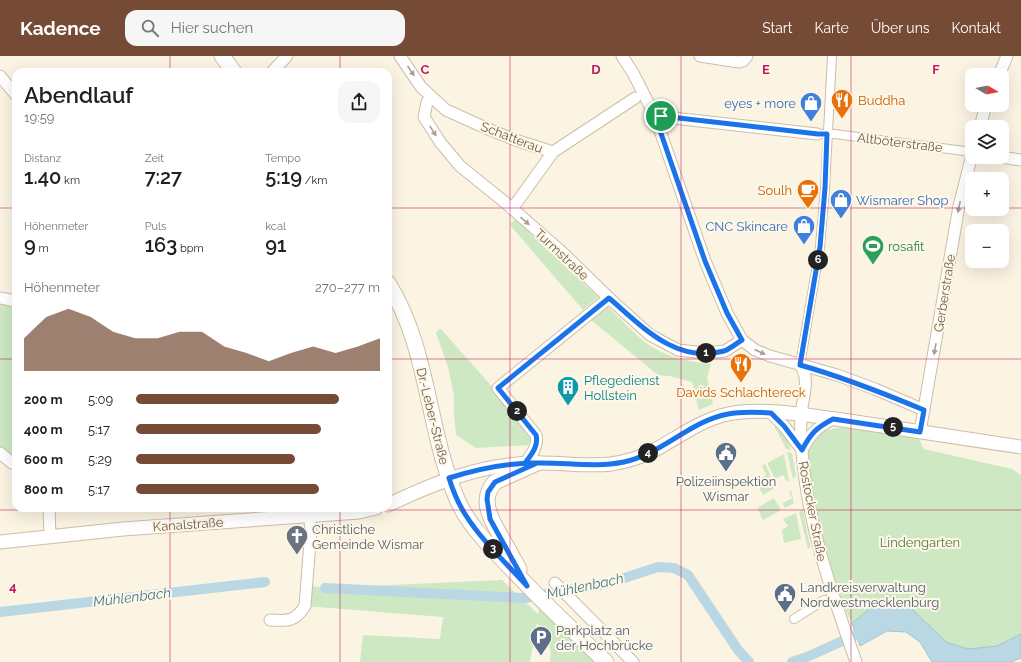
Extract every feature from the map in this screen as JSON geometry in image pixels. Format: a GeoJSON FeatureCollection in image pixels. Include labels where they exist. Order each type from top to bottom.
{"type":"FeatureCollection","features":[{"type":"Feature","properties":{"kind":"main road"},"geometry":{"type":"LineString","coordinates":[[222,56],[231,68]]}},
{"type":"Feature","properties":{"kind":"main road","name":"Dr.-Leber-Straße"},"geometry":{"type":"LineString","coordinates":[[392,291],[405,315],[418,354],[449,478]]}},
{"type":"Feature","properties":{"kind":"main road"},"geometry":{"type":"LineString","coordinates":[[527,586],[490,519],[487,499],[488,492],[495,482],[531,463]]}},
{"type":"Feature","properties":{"kind":"main road"},"geometry":{"type":"LineString","coordinates":[[449,478],[457,500],[466,516],[497,554],[527,586],[606,662]]}},
{"type":"Feature","properties":{"kind":"street"},"geometry":{"type":"LineString","coordinates":[[276,68],[287,56]]}},
{"type":"Feature","properties":{"kind":"street","name":"Schatterau"},"geometry":{"type":"LineString","coordinates":[[400,56],[421,87],[446,110],[518,141],[553,152],[635,98]]}},
{"type":"Feature","properties":{"kind":"street"},"geometry":{"type":"LineString","coordinates":[[622,56],[629,61],[655,116],[705,261],[727,313],[742,340],[755,350],[770,356],[837,375],[924,410]]}},
{"type":"Feature","properties":{"kind":"street"},"geometry":{"type":"LineString","coordinates":[[700,56],[739,62],[743,62],[747,56]]}},
{"type":"Feature","properties":{"kind":"street"},"geometry":{"type":"LineString","coordinates":[[800,365],[820,247],[825,188],[822,134],[832,56]]}},
{"type":"Feature","properties":{"kind":"street"},"geometry":{"type":"LineString","coordinates":[[1002,68],[1007,56]]}},
{"type":"Feature","properties":{"kind":"street"},"geometry":{"type":"LineString","coordinates":[[0,76],[12,90]]}},
{"type":"Feature","properties":{"kind":"street","name":"Turmstraße"},"geometry":{"type":"LineString","coordinates":[[432,98],[427,102],[424,117],[440,142],[460,166],[565,255],[650,335],[678,350],[705,353],[725,350],[742,340]]}},
{"type":"Feature","properties":{"kind":"street"},"geometry":{"type":"LineString","coordinates":[[655,116],[822,134]]}},
{"type":"Feature","properties":{"kind":"street","name":"Altböterstraße"},"geometry":{"type":"LineString","coordinates":[[822,134],[965,151]]}},
{"type":"Feature","properties":{"kind":"street"},"geometry":{"type":"LineString","coordinates":[[512,209],[553,152]]}},
{"type":"Feature","properties":{"kind":"street"},"geometry":{"type":"LineString","coordinates":[[1009,158],[1021,160]]}},
{"type":"Feature","properties":{"kind":"street","name":"Gerberstraße"},"geometry":{"type":"LineString","coordinates":[[920,432],[959,206],[970,164]]}},
{"type":"Feature","properties":{"kind":"street"},"geometry":{"type":"LineString","coordinates":[[0,298],[12,300]]}},
{"type":"Feature","properties":{"kind":"street"},"geometry":{"type":"LineString","coordinates":[[531,463],[537,438],[536,435],[498,388],[609,298]]}},
{"type":"Feature","properties":{"kind":"street","name":"Rostocker Straße"},"geometry":{"type":"LineString","coordinates":[[800,365],[804,371],[805,382],[801,415],[805,481],[814,527],[836,606],[856,662]]}},
{"type":"Feature","properties":{"kind":"street","name":"Dr.-Leber-Straße"},"geometry":{"type":"LineString","coordinates":[[449,478],[490,467],[531,463],[603,465],[624,462],[650,453],[712,419],[728,414],[748,412],[801,415],[833,419],[1021,447]]}},
{"type":"Feature","properties":{"kind":"street"},"geometry":{"type":"LineString","coordinates":[[771,413],[784,426],[802,450]]}},
{"type":"Feature","properties":{"kind":"street","name":"Rostocker Straße"},"geometry":{"type":"LineString","coordinates":[[802,450],[810,436],[821,426],[833,419]]}},
{"type":"Feature","properties":{"kind":"street"},"geometry":{"type":"LineString","coordinates":[[0,453],[12,463]]}},
{"type":"Feature","properties":{"kind":"street"},"geometry":{"type":"LineString","coordinates":[[392,503],[449,478]]}},
{"type":"Feature","properties":{"kind":"street"},"geometry":{"type":"LineString","coordinates":[[49,512],[50,536]]}},
{"type":"Feature","properties":{"kind":"street"},"geometry":{"type":"LineString","coordinates":[[270,620],[285,621],[295,618],[300,614],[305,606],[311,529],[308,512]]}},
{"type":"Feature","properties":{"kind":"street","name":"Kanalstraße"},"geometry":{"type":"LineString","coordinates":[[0,542],[123,529],[277,517],[308,512],[359,512]]}},
{"type":"Feature","properties":{"kind":"street"},"geometry":{"type":"LineString","coordinates":[[555,583],[633,662]]}},
{"type":"Feature","properties":{"kind":"street"},"geometry":{"type":"LineString","coordinates":[[794,619],[824,600]]}},
{"type":"Feature","properties":{"kind":"green space"},"geometry":{"type":"Polygon","coordinates":[[[515,219],[598,297],[583,310],[510,225],[515,219]]]}},
{"type":"Feature","properties":{"kind":"green space"},"geometry":{"type":"Polygon","coordinates":[[[0,302],[12,304],[12,454],[9,454],[0,446],[0,302]]]}},
{"type":"Feature","properties":{"kind":"green space"},"geometry":{"type":"Polygon","coordinates":[[[607,306],[639,337],[663,353],[695,362],[711,364],[707,377],[713,404],[699,410],[692,382],[670,376],[658,375],[591,320],[607,306]]]}},
{"type":"Feature","properties":{"kind":"green space"},"geometry":{"type":"Polygon","coordinates":[[[441,329],[533,433],[532,439],[528,445],[476,448],[456,435],[454,396],[448,367],[436,333],[441,329]]]}},
{"type":"Feature","properties":{"kind":"green space"},"geometry":{"type":"Polygon","coordinates":[[[775,422],[784,432],[791,450],[786,449],[775,428],[775,422]]]}},
{"type":"Feature","properties":{"kind":"green space","name":"Lindengarten"},"geometry":{"type":"Polygon","coordinates":[[[844,427],[918,437],[924,449],[1012,469],[1021,475],[1021,658],[1011,662],[932,662],[920,642],[906,632],[887,631],[860,646],[852,623],[841,602],[819,524],[806,452],[821,433],[844,427]]]}},
{"type":"Feature","properties":{"kind":"green space"},"geometry":{"type":"Polygon","coordinates":[[[787,452],[792,453],[796,476],[793,479],[787,452]]]}},
{"type":"Feature","properties":{"kind":"green space"},"geometry":{"type":"Polygon","coordinates":[[[784,454],[789,481],[787,482],[783,475],[775,479],[767,463],[784,454]]]}},
{"type":"Feature","properties":{"kind":"green space"},"geometry":{"type":"Polygon","coordinates":[[[765,464],[776,487],[763,495],[756,481],[766,475],[762,466],[765,464]]]}},
{"type":"Feature","properties":{"kind":"green space"},"geometry":{"type":"Polygon","coordinates":[[[791,490],[794,503],[785,508],[779,497],[783,503],[792,498],[789,492],[791,490]]]}},
{"type":"Feature","properties":{"kind":"green space"},"geometry":{"type":"Polygon","coordinates":[[[774,498],[781,510],[763,520],[757,508],[774,498]]]}},
{"type":"Feature","properties":{"kind":"green space"},"geometry":{"type":"Polygon","coordinates":[[[803,510],[811,547],[808,549],[799,511],[803,510]]]}},
{"type":"Feature","properties":{"kind":"green space"},"geometry":{"type":"Polygon","coordinates":[[[796,513],[801,539],[784,543],[782,530],[788,526],[783,519],[796,513]]]}},
{"type":"Feature","properties":{"kind":"green space"},"geometry":{"type":"Polygon","coordinates":[[[502,580],[538,614],[541,600],[606,662],[550,662],[550,645],[537,623],[530,662],[360,662],[363,635],[440,639],[443,617],[305,606],[310,586],[325,588],[502,580]]]}},
{"type":"Feature","properties":{"kind":"water"},"geometry":{"type":"Polygon","coordinates":[[[894,599],[907,604],[946,642],[968,649],[997,646],[1021,634],[1021,658],[1011,662],[932,662],[920,642],[906,632],[887,631],[860,646],[852,623],[878,602],[894,599]]]}},
{"type":"Feature","properties":{"kind":"waterway","name":"Mühlenbach"},"geometry":{"type":"LineString","coordinates":[[325,588],[525,598],[609,583],[658,567],[674,568],[688,575],[738,650],[749,662]]}},
{"type":"Feature","properties":{"kind":"waterway","name":"Mühlenbach"},"geometry":{"type":"LineString","coordinates":[[0,612],[265,582]]}},
{"type":"Feature","properties":{"kind":"waterway","name":"Mühlenbach"},"geometry":{"type":"LineString","coordinates":[[792,662],[807,657],[867,630]]}},
{"type":"Feature","properties":{"kind":"place","name":"Buddha"},"geometry":{"type":"Point","coordinates":[842,120]}},
{"type":"Feature","properties":{"kind":"place","name":"eyes + more"},"geometry":{"type":"Point","coordinates":[811,122]}},
{"type":"Feature","properties":{"kind":"place","name":"Soulh"},"geometry":{"type":"Point","coordinates":[808,210]}},
{"type":"Feature","properties":{"kind":"place","name":"Wismarer Shop"},"geometry":{"type":"Point","coordinates":[841,220]}},
{"type":"Feature","properties":{"kind":"place","name":"CNC Skincare"},"geometry":{"type":"Point","coordinates":[804,246]}},
{"type":"Feature","properties":{"kind":"place","name":"rosafit"},"geometry":{"type":"Point","coordinates":[873,266]}},
{"type":"Feature","properties":{"kind":"place","name":"Davids Schlachtereck"},"geometry":{"type":"Point","coordinates":[741,384]}},
{"type":"Feature","properties":{"kind":"place","name":"Pflegedienst Hollstein"},"geometry":{"type":"Point","coordinates":[568,406]}},
{"type":"Feature","properties":{"kind":"place","name":"Polizeiinspektion Wismar"},"geometry":{"type":"Point","coordinates":[726,472]}},
{"type":"Feature","properties":{"kind":"place","name":"Christliche Gemeinde Wismar"},"geometry":{"type":"Point","coordinates":[297,556]}},
{"type":"Feature","properties":{"kind":"place","name":"Landkreisverwaltung Nordwestmecklenburg"},"geometry":{"type":"Point","coordinates":[785,614]}},
{"type":"Feature","properties":{"kind":"place","name":"Parkplatz an der Hochbrücke"},"geometry":{"type":"Point","coordinates":[541,656]}},
{"type":"Feature","properties":{"kind":"route"},"geometry":{"type":"LineString","coordinates":[[661,116],[655,116],[705,261],[727,313],[742,340],[725,350],[716,352],[705,353],[678,350],[650,335],[609,298],[498,388],[537,438],[534,451],[525,463],[537,463],[495,482],[488,492],[487,499],[487,508],[490,519],[505,543],[527,586],[497,554],[466,516],[457,500],[449,478],[490,467],[525,463],[537,463],[585,465],[603,465],[624,462],[650,453],[712,419],[728,414],[748,412],[771,413],[784,426],[802,450],[810,436],[821,426],[833,419],[920,432],[924,410],[837,375],[800,365],[820,247],[825,188],[827,134],[661,116]]}}]}
